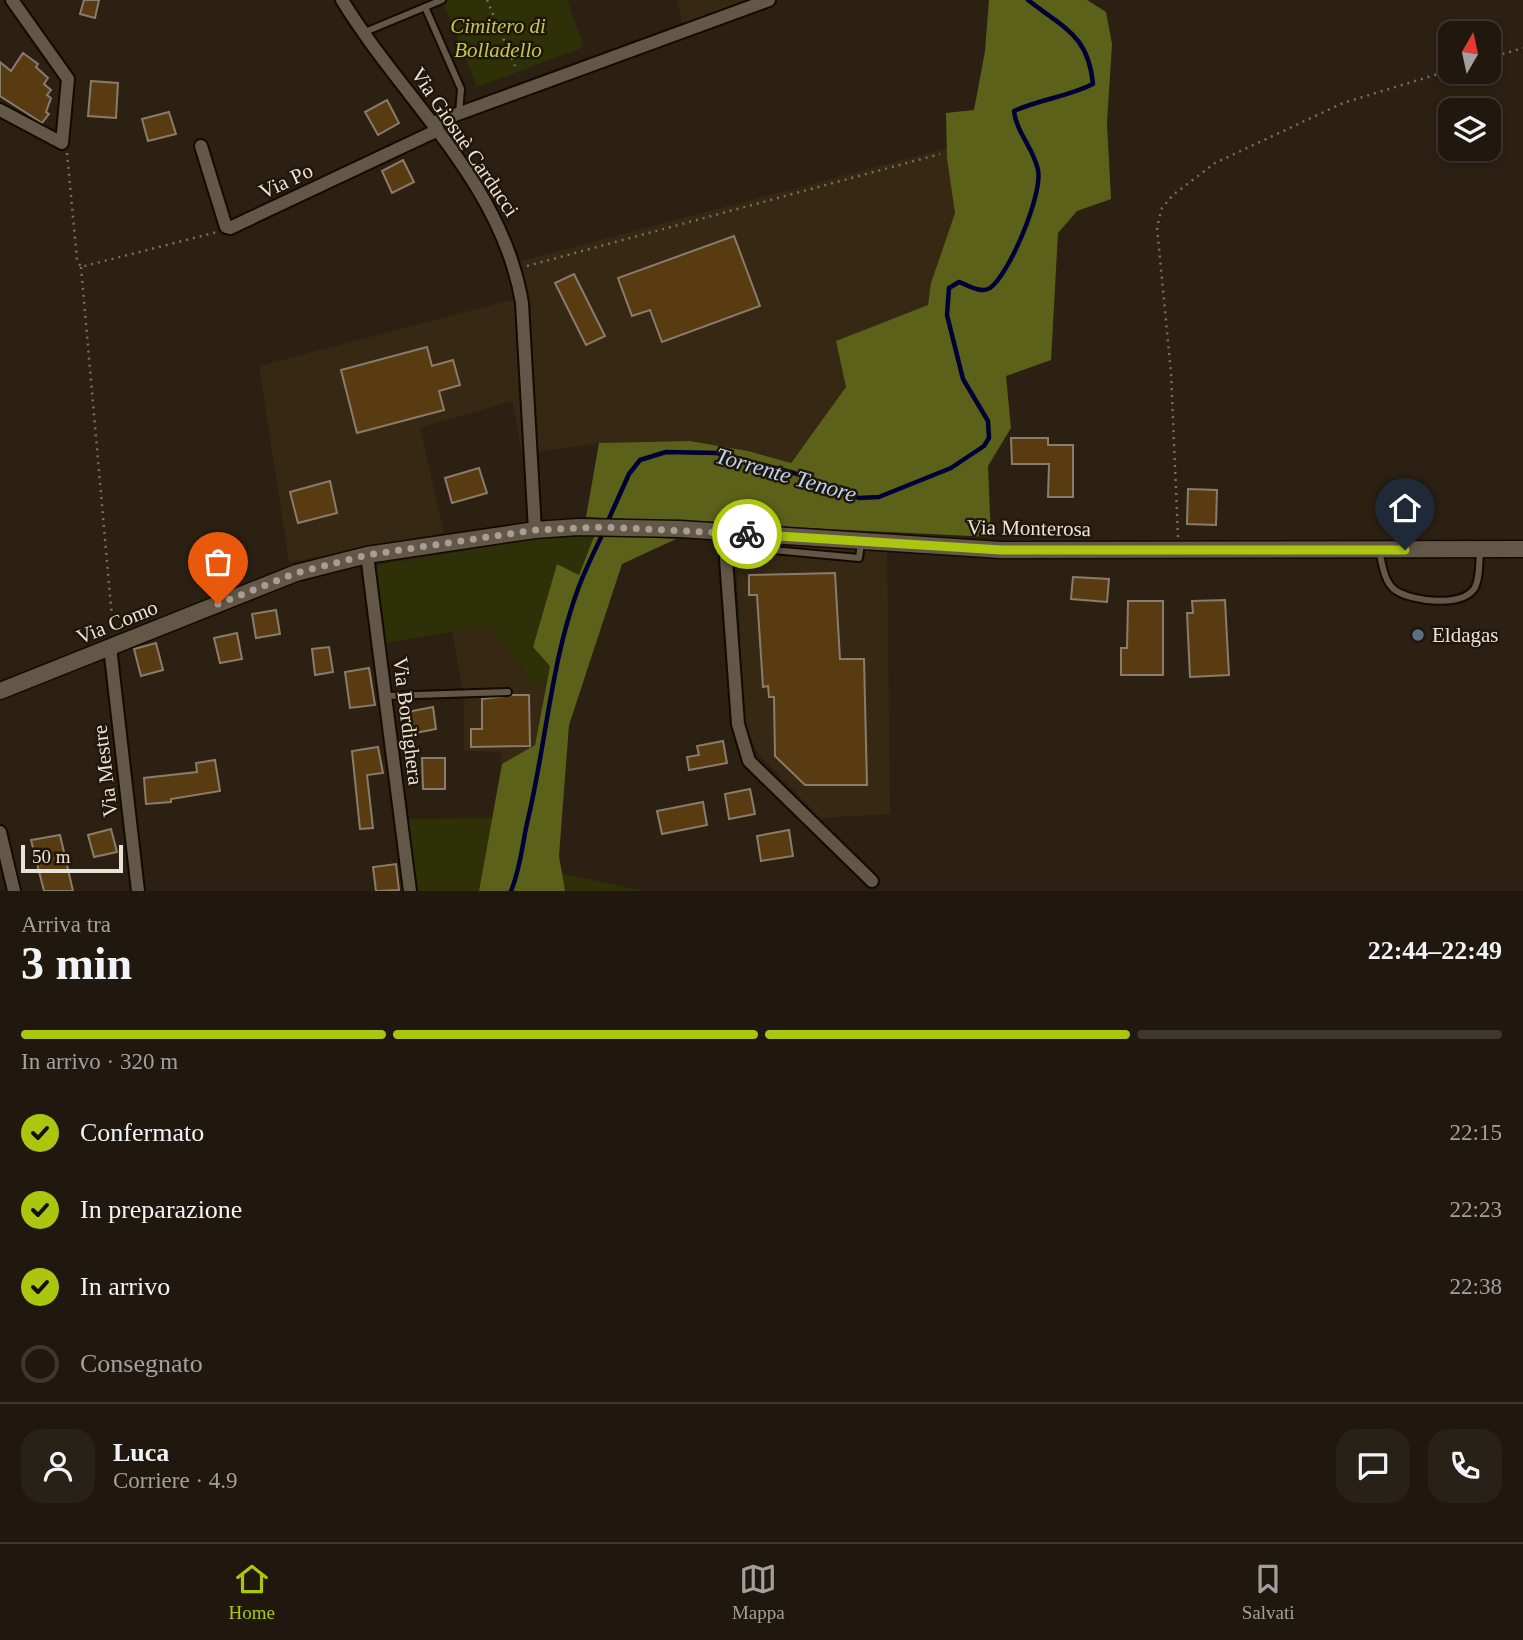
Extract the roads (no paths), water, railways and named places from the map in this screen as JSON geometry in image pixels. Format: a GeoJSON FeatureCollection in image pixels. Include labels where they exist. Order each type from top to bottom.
{"type":"FeatureCollection","features":[{"type":"Feature","properties":{"kind":"main road","name":"Via Monterosa"},"geometry":{"type":"LineString","coordinates":[[535,530],[578,527],[635,528],[1001,550],[1523,550]]}},
{"type":"Feature","properties":{"kind":"main road","name":"Via Como"},"geometry":{"type":"LineString","coordinates":[[0,691],[296,573],[367,555],[535,530]]}},
{"type":"Feature","properties":{"kind":"street"},"geometry":{"type":"LineString","coordinates":[[0,110],[62,144],[68,79],[12,0]]}},
{"type":"Feature","properties":{"kind":"street","name":"Via Giosuè Carducci"},"geometry":{"type":"LineString","coordinates":[[342,0],[436,127],[505,236],[517,268],[522,303],[535,530]]}},
{"type":"Feature","properties":{"kind":"street","name":"Via Po"},"geometry":{"type":"LineString","coordinates":[[201,146],[221,215],[226,227],[230,228],[459,114],[769,0]]}},
{"type":"Feature","properties":{"kind":"street"},"geometry":{"type":"LineString","coordinates":[[728,532],[726,559],[738,724],[749,761],[872,881]]}},
{"type":"Feature","properties":{"kind":"street","name":"Via Bordighera"},"geometry":{"type":"LineString","coordinates":[[367,555],[410,891]]}},
{"type":"Feature","properties":{"kind":"street","name":"Via Mestre"},"geometry":{"type":"LineString","coordinates":[[113,646],[138,891]]}},
{"type":"Feature","properties":{"kind":"street"},"geometry":{"type":"LineString","coordinates":[[0,832],[14,891]]}},
{"type":"Feature","properties":{"kind":"lane"},"geometry":{"type":"LineString","coordinates":[[365,32],[442,0]]}},
{"type":"Feature","properties":{"kind":"lane"},"geometry":{"type":"LineString","coordinates":[[425,7],[461,89],[459,114]]}},
{"type":"Feature","properties":{"kind":"lane"},"geometry":{"type":"LineString","coordinates":[[1379,550],[1387,580],[1394,590],[1408,597],[1435,599],[1462,597],[1472,592],[1476,584],[1481,549]]}},
{"type":"Feature","properties":{"kind":"lane"},"geometry":{"type":"LineString","coordinates":[[385,696],[508,692]]}},
{"type":"Feature","properties":{"kind":"waterway","name":"Torrente Tenore"},"geometry":{"type":"LineString","coordinates":[[607,523],[629,474],[640,460],[666,452],[717,453],[794,473],[859,498],[879,497],[951,468],[984,446],[989,438],[988,421],[963,379],[947,315],[949,288],[959,282],[979,290],[990,288],[998,280],[1015,251],[1030,214],[1038,170],[1014,111],[1093,84],[1086,54],[1080,44],[1064,26],[1028,0]]}},
{"type":"Feature","properties":{"kind":"waterway","name":"Torrente Tenore"},"geometry":{"type":"LineString","coordinates":[[511,891],[534,791],[561,645],[578,589],[604,531]]}},
{"type":"Feature","properties":{"kind":"place","name":"Eldagas"},"geometry":{"type":"Point","coordinates":[1418,635]}},
{"type":"Feature","properties":{"kind":"park label","name":"Cimitero di Bolladello"},"geometry":{"type":"Point","coordinates":[498,38]}}]}
